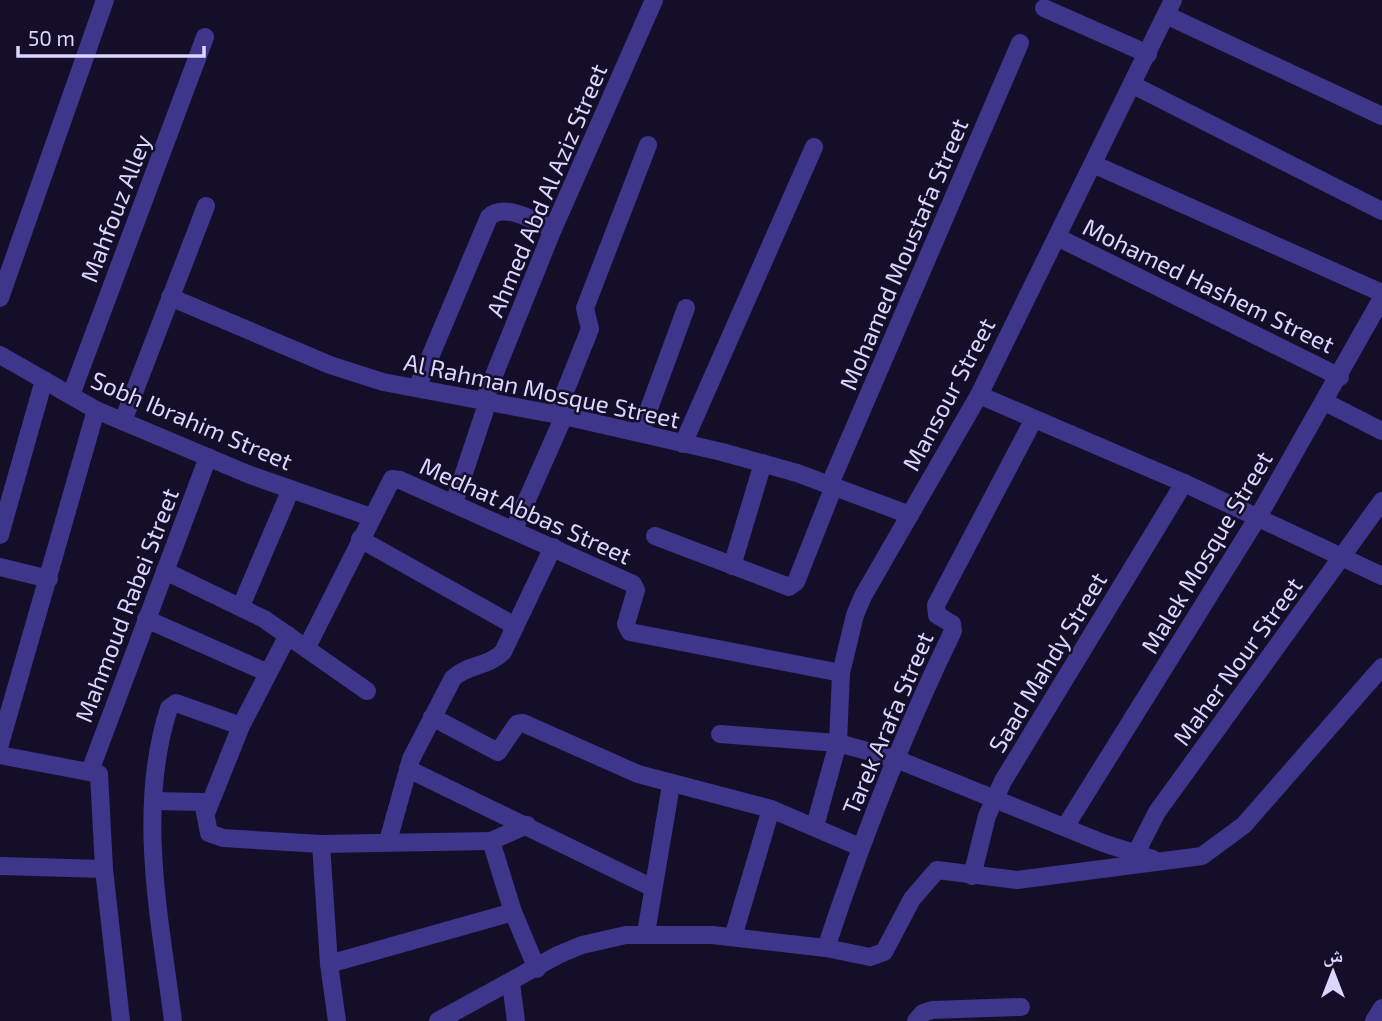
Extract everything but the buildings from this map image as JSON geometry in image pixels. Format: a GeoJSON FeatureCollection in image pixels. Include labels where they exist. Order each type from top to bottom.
{"type":"FeatureCollection","features":[{"type":"Feature","properties":{"kind":"street"},"geometry":{"type":"LineString","coordinates":[[0,298],[105,0]]}},
{"type":"Feature","properties":{"kind":"street","name":"Ahmed Abd Al Aziz Street"},"geometry":{"type":"LineString","coordinates":[[454,503],[486,400],[553,229],[654,0]]}},
{"type":"Feature","properties":{"kind":"street"},"geometry":{"type":"LineString","coordinates":[[1044,8],[1148,54]]}},
{"type":"Feature","properties":{"kind":"street"},"geometry":{"type":"LineString","coordinates":[[1170,8],[1382,116]]}},
{"type":"Feature","properties":{"kind":"street","name":"Mansour Street"},"geometry":{"type":"LineString","coordinates":[[814,826],[838,743],[841,673],[859,605],[979,395],[1170,8]]}},
{"type":"Feature","properties":{"kind":"street","name":"Mahfouz Alley"},"geometry":{"type":"LineString","coordinates":[[71,396],[205,37]]}},
{"type":"Feature","properties":{"kind":"street","name":"Mohamed Moustafa Street"},"geometry":{"type":"LineString","coordinates":[[732,566],[786,587],[796,582],[832,485],[1020,43]]}},
{"type":"Feature","properties":{"kind":"street"},"geometry":{"type":"LineString","coordinates":[[1133,85],[1382,211]]}},
{"type":"Feature","properties":{"kind":"street"},"geometry":{"type":"LineString","coordinates":[[514,529],[560,415],[590,329],[585,308],[648,145]]}},
{"type":"Feature","properties":{"kind":"street"},"geometry":{"type":"LineString","coordinates":[[683,444],[814,147]]}},
{"type":"Feature","properties":{"kind":"street"},"geometry":{"type":"LineString","coordinates":[[1094,164],[1382,296]]}},
{"type":"Feature","properties":{"kind":"street"},"geometry":{"type":"LineString","coordinates":[[123,421],[206,206]]}},
{"type":"Feature","properties":{"kind":"street"},"geometry":{"type":"LineString","coordinates":[[416,388],[489,217],[494,213],[508,211],[553,229]]}},
{"type":"Feature","properties":{"kind":"street","name":"Mohamed Hashem Street"},"geometry":{"type":"LineString","coordinates":[[1057,237],[1340,377]]}},
{"type":"Feature","properties":{"kind":"street","name":"Malek Mosque Street"},"geometry":{"type":"LineString","coordinates":[[1065,827],[1258,517],[1340,377],[1382,296]]}},
{"type":"Feature","properties":{"kind":"street","name":"Al Rahman Mosque Street"},"geometry":{"type":"LineString","coordinates":[[170,298],[330,365],[416,388],[560,415],[763,463],[832,485],[909,515]]}},
{"type":"Feature","properties":{"kind":"street"},"geometry":{"type":"LineString","coordinates":[[640,433],[686,308]]}},
{"type":"Feature","properties":{"kind":"street","name":"Sobh Ibrahim Street"},"geometry":{"type":"LineString","coordinates":[[0,355],[96,410],[208,457],[371,517]]}},
{"type":"Feature","properties":{"kind":"street"},"geometry":{"type":"LineString","coordinates":[[0,535],[44,380]]}},
{"type":"Feature","properties":{"kind":"street"},"geometry":{"type":"LineString","coordinates":[[979,395],[1184,483],[1382,576]]}},
{"type":"Feature","properties":{"kind":"street"},"geometry":{"type":"LineString","coordinates":[[1325,402],[1382,431]]}},
{"type":"Feature","properties":{"kind":"street"},"geometry":{"type":"LineString","coordinates":[[0,744],[96,410]]}},
{"type":"Feature","properties":{"kind":"street","name":"Tarek Arafa Street"},"geometry":{"type":"LineString","coordinates":[[826,948],[860,847],[953,631],[952,624],[937,615],[936,606],[1034,419]]}},
{"type":"Feature","properties":{"kind":"street","name":"Mahmoud Rabei Street"},"geometry":{"type":"LineString","coordinates":[[93,771],[146,619],[208,457]]}},
{"type":"Feature","properties":{"kind":"street"},"geometry":{"type":"LineString","coordinates":[[655,536],[732,566],[763,463]]}},
{"type":"Feature","properties":{"kind":"street","name":"Medhat Abbas Street"},"geometry":{"type":"LineString","coordinates":[[371,517],[388,484],[392,480],[400,480],[514,529],[636,587],[626,624],[630,632],[841,673]]}},
{"type":"Feature","properties":{"kind":"street","name":"Saad Mahdy Street"},"geometry":{"type":"LineString","coordinates":[[972,876],[981,836],[995,797],[1184,483]]}},
{"type":"Feature","properties":{"kind":"street"},"geometry":{"type":"LineString","coordinates":[[241,606],[291,489]]}},
{"type":"Feature","properties":{"kind":"street","name":"Maher Nour Street"},"geometry":{"type":"LineString","coordinates":[[1136,853],[1157,812],[1382,501]]}},
{"type":"Feature","properties":{"kind":"street"},"geometry":{"type":"LineString","coordinates":[[307,648],[371,517]]}},
{"type":"Feature","properties":{"kind":"street"},"geometry":{"type":"LineString","coordinates":[[360,539],[515,626]]}},
{"type":"Feature","properties":{"kind":"street"},"geometry":{"type":"LineString","coordinates":[[388,841],[408,768],[453,678],[463,668],[495,660],[515,626],[553,547]]}},
{"type":"Feature","properties":{"kind":"street"},"geometry":{"type":"LineString","coordinates":[[0,567],[49,579]]}},
{"type":"Feature","properties":{"kind":"street"},"geometry":{"type":"LineString","coordinates":[[165,571],[241,606],[288,635],[367,691]]}},
{"type":"Feature","properties":{"kind":"street"},"geometry":{"type":"LineString","coordinates":[[146,619],[268,673]]}},
{"type":"Feature","properties":{"kind":"street"},"geometry":{"type":"LineString","coordinates":[[207,811],[241,726],[288,635]]}},
{"type":"Feature","properties":{"kind":"street"},"geometry":{"type":"LineString","coordinates":[[438,1021],[582,945],[646,933],[733,937],[826,948],[870,957],[884,952],[902,914],[934,872],[942,869],[1008,881],[1202,856],[1244,824],[1382,667]]}},
{"type":"Feature","properties":{"kind":"street"},"geometry":{"type":"LineString","coordinates":[[173,1021],[153,858],[159,745],[170,706],[180,703],[241,726]]}},
{"type":"Feature","properties":{"kind":"street"},"geometry":{"type":"LineString","coordinates":[[432,717],[498,752],[517,724],[523,723],[671,785],[771,809],[860,847]]}},
{"type":"Feature","properties":{"kind":"street"},"geometry":{"type":"LineString","coordinates":[[720,734],[838,743],[896,759],[1065,827],[1160,861]]}},
{"type":"Feature","properties":{"kind":"street"},"geometry":{"type":"LineString","coordinates":[[0,755],[93,771],[100,778],[104,869],[121,1021]]}},
{"type":"Feature","properties":{"kind":"street"},"geometry":{"type":"LineString","coordinates":[[408,768],[653,888]]}},
{"type":"Feature","properties":{"kind":"street"},"geometry":{"type":"LineString","coordinates":[[646,933],[671,785]]}},
{"type":"Feature","properties":{"kind":"street"},"geometry":{"type":"LineString","coordinates":[[154,802],[203,802],[207,811],[209,833],[216,837],[321,844],[491,841],[527,825]]}},
{"type":"Feature","properties":{"kind":"street"},"geometry":{"type":"LineString","coordinates":[[733,937],[771,809]]}},
{"type":"Feature","properties":{"kind":"street"},"geometry":{"type":"LineString","coordinates":[[491,841],[513,912],[537,969]]}},
{"type":"Feature","properties":{"kind":"street"},"geometry":{"type":"LineString","coordinates":[[321,844],[329,964],[337,1021]]}},
{"type":"Feature","properties":{"kind":"street"},"geometry":{"type":"LineString","coordinates":[[0,866],[104,869]]}},
{"type":"Feature","properties":{"kind":"street"},"geometry":{"type":"LineString","coordinates":[[329,964],[513,912]]}},
{"type":"Feature","properties":{"kind":"street"},"geometry":{"type":"LineString","coordinates":[[511,983],[516,1021]]}},
{"type":"Feature","properties":{"kind":"street"},"geometry":{"type":"LineString","coordinates":[[916,1021],[923,1013],[932,1010],[1021,1007]]}},
{"type":"Feature","properties":{"kind":"street"},"geometry":{"type":"LineString","coordinates":[[1374,1021],[1382,1008]]}}]}
